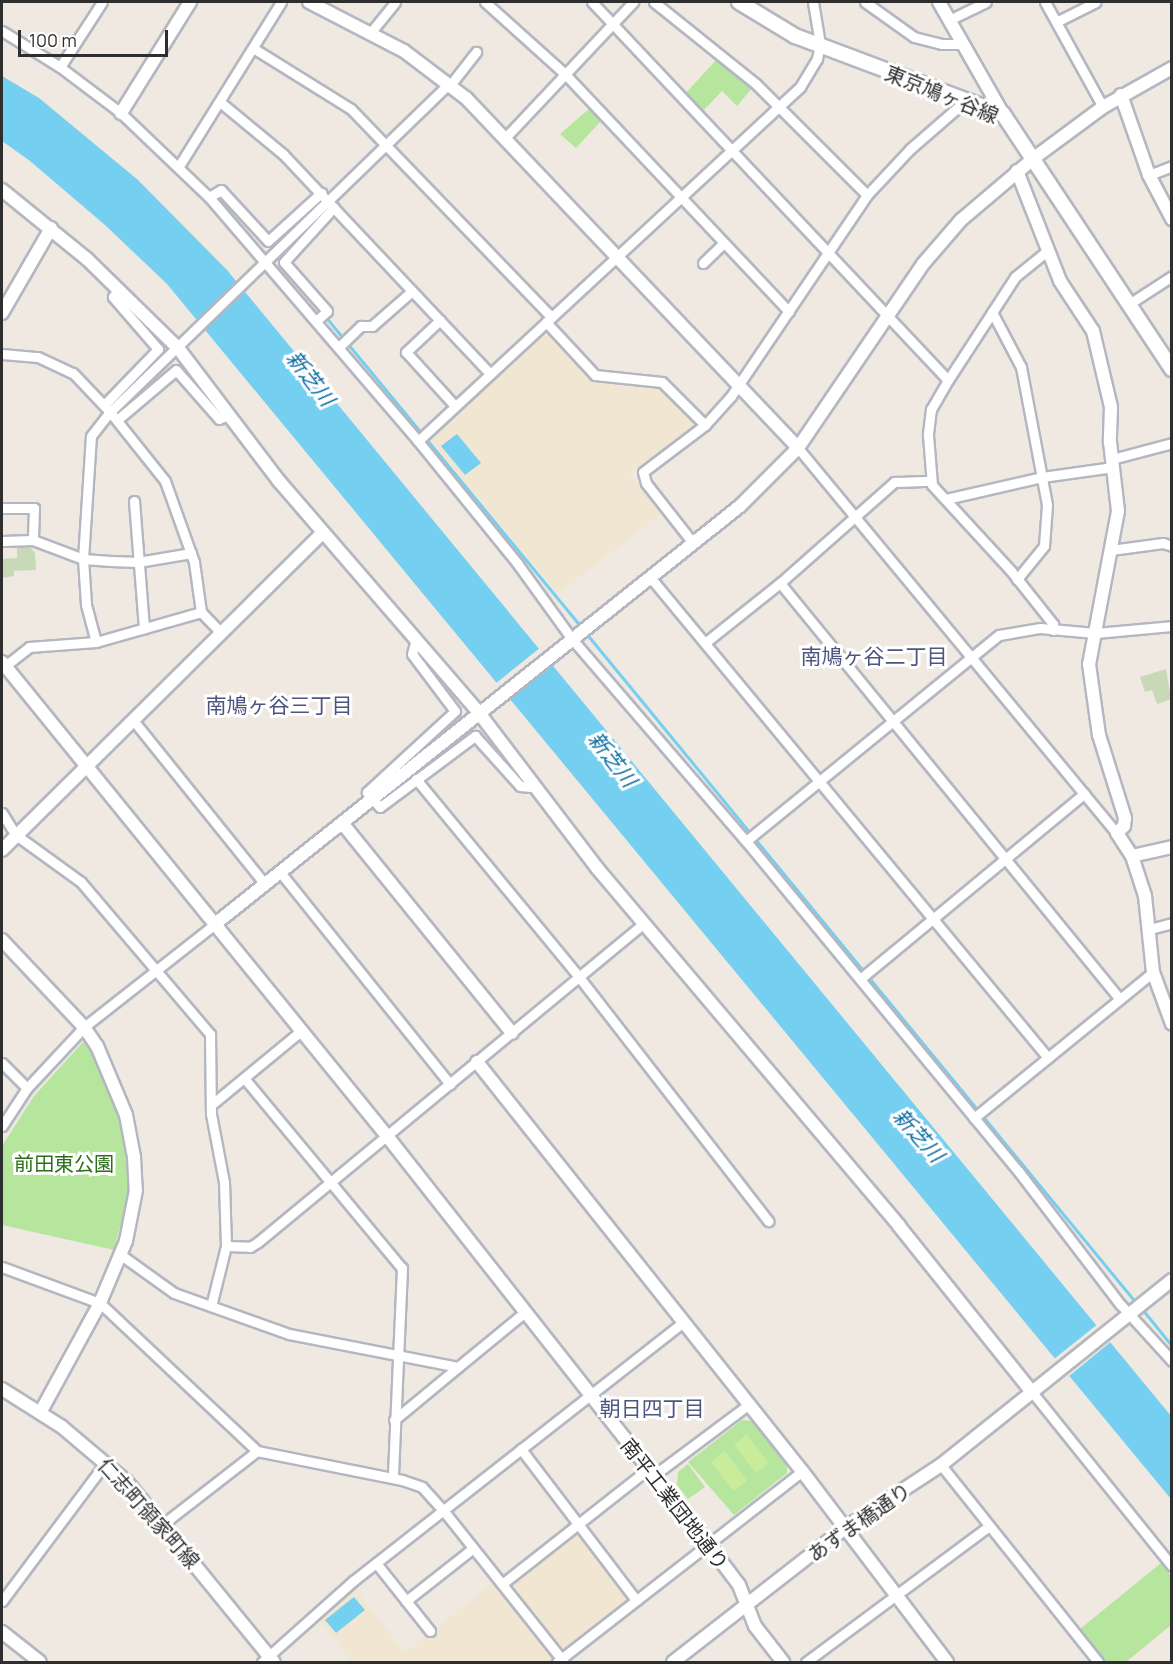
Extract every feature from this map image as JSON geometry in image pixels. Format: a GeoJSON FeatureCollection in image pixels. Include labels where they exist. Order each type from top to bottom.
{"type":"FeatureCollection","features":[{"type":"Feature","properties":{"kind":"main road","name":"東京鳩ヶ谷線"},"geometry":{"type":"LineString","coordinates":[[739,2],[768,22],[964,102],[1003,114],[1172,369]]}},
{"type":"Feature","properties":{"kind":"street"},"geometry":{"type":"LineString","coordinates":[[60,68],[102,2]]}},
{"type":"Feature","properties":{"kind":"street"},"geometry":{"type":"LineString","coordinates":[[121,112],[190,2]]}},
{"type":"Feature","properties":{"kind":"street"},"geometry":{"type":"LineString","coordinates":[[179,166],[281,2]]}},
{"type":"Feature","properties":{"kind":"street"},"geometry":{"type":"LineString","coordinates":[[309,2],[325,5],[450,84],[505,138],[798,448],[1117,833],[1132,856],[1145,896],[1153,972],[1169,1008],[1172,1024]]}},
{"type":"Feature","properties":{"kind":"street"},"geometry":{"type":"LineString","coordinates":[[371,32],[395,2]]}},
{"type":"Feature","properties":{"kind":"street"},"geometry":{"type":"LineString","coordinates":[[484,2],[566,75],[789,312]]}},
{"type":"Feature","properties":{"kind":"street"},"geometry":{"type":"LineString","coordinates":[[592,2],[889,314],[948,380]]}},
{"type":"Feature","properties":{"kind":"street"},"geometry":{"type":"LineString","coordinates":[[505,138],[633,2]]}},
{"type":"Feature","properties":{"kind":"street"},"geometry":{"type":"LineString","coordinates":[[654,2],[779,106],[867,195]]}},
{"type":"Feature","properties":{"kind":"street"},"geometry":{"type":"LineString","coordinates":[[418,441],[682,198],[807,78],[820,44],[813,2]]}},
{"type":"Feature","properties":{"kind":"street"},"geometry":{"type":"LineString","coordinates":[[865,2],[914,37],[942,44],[962,44]]}},
{"type":"Feature","properties":{"kind":"street"},"geometry":{"type":"LineString","coordinates":[[939,2],[1003,114]]}},
{"type":"Feature","properties":{"kind":"street"},"geometry":{"type":"LineString","coordinates":[[949,20],[986,2]]}},
{"type":"Feature","properties":{"kind":"street"},"geometry":{"type":"LineString","coordinates":[[1045,2],[1058,21],[1103,107]]}},
{"type":"Feature","properties":{"kind":"street"},"geometry":{"type":"LineString","coordinates":[[1058,21],[1096,2]]}},
{"type":"Feature","properties":{"kind":"street"},"geometry":{"type":"LineString","coordinates":[[2,32],[60,68],[121,112],[209,197],[263,264],[340,346],[418,441],[517,563],[570,641],[746,841],[974,1118],[1125,1316],[1172,1361]]}},
{"type":"Feature","properties":{"kind":"street"},"geometry":{"type":"LineString","coordinates":[[253,48],[351,109],[549,320],[595,375],[662,382],[705,425]]}},
{"type":"Feature","properties":{"kind":"street"},"geometry":{"type":"LineString","coordinates":[[317,320],[327,311],[284,262],[331,204],[386,144],[450,84],[476,52]]}},
{"type":"Feature","properties":{"kind":"street"},"geometry":{"type":"LineString","coordinates":[[2,1126],[27,1088],[84,1027],[754,493],[798,448],[942,240],[1034,158],[1121,95],[1172,68]]}},
{"type":"Feature","properties":{"kind":"street"},"geometry":{"type":"LineString","coordinates":[[1121,95],[1149,175],[1172,219]]}},
{"type":"Feature","properties":{"kind":"street"},"geometry":{"type":"LineString","coordinates":[[220,102],[283,154],[490,374]]}},
{"type":"Feature","properties":{"kind":"street"},"geometry":{"type":"LineString","coordinates":[[693,543],[643,476],[705,425],[738,386],[867,195],[910,148],[964,102]]}},
{"type":"Feature","properties":{"kind":"street"},"geometry":{"type":"LineString","coordinates":[[1149,175],[1172,166]]}},
{"type":"Feature","properties":{"kind":"street"},"geometry":{"type":"LineString","coordinates":[[1017,171],[1060,281],[1088,320],[1096,342],[1111,407],[1112,463],[1118,511],[1089,664],[1099,735],[1126,822],[1117,833]]}},
{"type":"Feature","properties":{"kind":"street"},"geometry":{"type":"LineString","coordinates":[[2,190],[51,228],[178,348],[322,533],[415,643],[481,711],[531,787],[899,1226],[1172,1566]]}},
{"type":"Feature","properties":{"kind":"street"},"geometry":{"type":"LineString","coordinates":[[209,197],[221,190],[268,241],[321,193]]}},
{"type":"Feature","properties":{"kind":"street"},"geometry":{"type":"LineString","coordinates":[[107,408],[178,348],[263,264],[331,204]]}},
{"type":"Feature","properties":{"kind":"street"},"geometry":{"type":"LineString","coordinates":[[2,314],[51,228]]}},
{"type":"Feature","properties":{"kind":"street"},"geometry":{"type":"LineString","coordinates":[[702,262],[724,243]]}},
{"type":"Feature","properties":{"kind":"street"},"geometry":{"type":"LineString","coordinates":[[1047,251],[1015,277],[948,380],[929,418],[931,481],[1017,579],[1053,624],[1053,630]]}},
{"type":"Feature","properties":{"kind":"street"},"geometry":{"type":"LineString","coordinates":[[1129,304],[1172,276]]}},
{"type":"Feature","properties":{"kind":"street"},"geometry":{"type":"LineString","coordinates":[[96,642],[86,604],[84,559],[91,436],[107,408],[158,349],[113,297],[117,289]]}},
{"type":"Feature","properties":{"kind":"street"},"geometry":{"type":"LineString","coordinates":[[340,346],[362,326],[372,326],[412,291]]}},
{"type":"Feature","properties":{"kind":"street"},"geometry":{"type":"LineString","coordinates":[[992,312],[1021,368],[1047,505],[1044,546],[1017,579]]}},
{"type":"Feature","properties":{"kind":"street"},"geometry":{"type":"LineString","coordinates":[[440,321],[406,352],[455,406]]}},
{"type":"Feature","properties":{"kind":"street"},"geometry":{"type":"LineString","coordinates":[[2,354],[38,357],[73,373],[117,420],[172,493],[191,553],[201,612],[220,632]]}},
{"type":"Feature","properties":{"kind":"street"},"geometry":{"type":"LineString","coordinates":[[117,420],[176,370],[219,419],[228,415]]}},
{"type":"Feature","properties":{"kind":"street"},"geometry":{"type":"LineString","coordinates":[[946,500],[1112,463],[1172,443]]}},
{"type":"Feature","properties":{"kind":"street"},"geometry":{"type":"LineString","coordinates":[[706,642],[780,583],[855,519],[894,482],[931,481]]}},
{"type":"Feature","properties":{"kind":"street"},"geometry":{"type":"LineString","coordinates":[[134,501],[144,629]]}},
{"type":"Feature","properties":{"kind":"street"},"geometry":{"type":"LineString","coordinates":[[2,508],[34,508],[33,540]]}},
{"type":"Feature","properties":{"kind":"street"},"geometry":{"type":"LineString","coordinates":[[2,850],[322,533]]}},
{"type":"Feature","properties":{"kind":"street"},"geometry":{"type":"LineString","coordinates":[[2,541],[33,540],[84,559],[138,562],[191,553]]}},
{"type":"Feature","properties":{"kind":"street"},"geometry":{"type":"LineString","coordinates":[[1111,550],[1163,543],[1172,546]]}},
{"type":"Feature","properties":{"kind":"street"},"geometry":{"type":"LineString","coordinates":[[650,577],[1048,1058]]}},
{"type":"Feature","properties":{"kind":"street"},"geometry":{"type":"LineString","coordinates":[[780,583],[1119,998]]}},
{"type":"Feature","properties":{"kind":"street"},"geometry":{"type":"LineString","coordinates":[[3,664],[29,647],[96,642],[201,612]]}},
{"type":"Feature","properties":{"kind":"street"},"geometry":{"type":"LineString","coordinates":[[746,841],[969,656],[1008,632],[1053,630],[1095,633],[1172,626]]}},
{"type":"Feature","properties":{"kind":"street"},"geometry":{"type":"LineString","coordinates":[[415,643],[412,654],[455,711],[368,792],[372,799],[380,807],[475,736],[520,786],[531,787]]}},
{"type":"Feature","properties":{"kind":"street","name":"南平工業団地通り"},"geometry":{"type":"LineString","coordinates":[[3,664],[387,1136],[708,1544],[739,1585],[755,1626],[783,1662]]}},
{"type":"Feature","properties":{"kind":"street"},"geometry":{"type":"LineString","coordinates":[[133,720],[265,884]]}},
{"type":"Feature","properties":{"kind":"street"},"geometry":{"type":"LineString","coordinates":[[416,779],[579,977],[768,1221]]}},
{"type":"Feature","properties":{"kind":"street"},"geometry":{"type":"LineString","coordinates":[[860,979],[1007,860],[1084,794]]}},
{"type":"Feature","properties":{"kind":"street"},"geometry":{"type":"LineString","coordinates":[[2,813],[16,835],[81,882],[210,1034],[211,1105],[224,1182],[226,1246],[211,1306]]}},
{"type":"Feature","properties":{"kind":"street"},"geometry":{"type":"LineString","coordinates":[[342,823],[512,1033]]}},
{"type":"Feature","properties":{"kind":"street"},"geometry":{"type":"LineString","coordinates":[[1132,856],[1172,847]]}},
{"type":"Feature","properties":{"kind":"street"},"geometry":{"type":"LineString","coordinates":[[280,872],[450,1084]]}},
{"type":"Feature","properties":{"kind":"street"},"geometry":{"type":"LineString","coordinates":[[226,1246],[250,1247],[258,1242],[644,923]]}},
{"type":"Feature","properties":{"kind":"street"},"geometry":{"type":"LineString","coordinates":[[1150,929],[1172,923]]}},
{"type":"Feature","properties":{"kind":"street"},"geometry":{"type":"LineString","coordinates":[[2,940],[84,1027],[108,1069],[131,1132],[136,1190],[121,1255],[100,1303],[40,1413]]}},
{"type":"Feature","properties":{"kind":"street"},"geometry":{"type":"LineString","coordinates":[[974,1118],[1153,972]]}},
{"type":"Feature","properties":{"kind":"street"},"geometry":{"type":"LineString","coordinates":[[211,1105],[302,1030]]}},
{"type":"Feature","properties":{"kind":"street"},"geometry":{"type":"LineString","coordinates":[[477,1062],[802,1471],[947,1662]]}},
{"type":"Feature","properties":{"kind":"street"},"geometry":{"type":"LineString","coordinates":[[2,1063],[27,1088]]}},
{"type":"Feature","properties":{"kind":"street"},"geometry":{"type":"LineString","coordinates":[[244,1078],[402,1268],[393,1478]]}},
{"type":"Feature","properties":{"kind":"street"},"geometry":{"type":"LineString","coordinates":[[121,1255],[174,1293],[289,1334],[458,1367]]}},
{"type":"Feature","properties":{"kind":"street"},"geometry":{"type":"LineString","coordinates":[[2,1267],[100,1303],[257,1451],[393,1478],[422,1487],[443,1510],[561,1661],[802,1471]]}},
{"type":"Feature","properties":{"kind":"street"},"geometry":{"type":"LineString","coordinates":[[1125,1316],[1172,1280]]}},
{"type":"Feature","properties":{"kind":"street"},"geometry":{"type":"LineString","coordinates":[[394,1420],[525,1312]]}},
{"type":"Feature","properties":{"kind":"street","name":"あずま橋通り"},"geometry":{"type":"LineString","coordinates":[[673,1662],[845,1528],[941,1465],[1125,1316]]}},
{"type":"Feature","properties":{"kind":"street"},"geometry":{"type":"LineString","coordinates":[[269,1660],[376,1563],[684,1321]]}},
{"type":"Feature","properties":{"kind":"street","name":"仁志町領家町線"},"geometry":{"type":"LineString","coordinates":[[2,1389],[40,1413],[106,1462],[164,1524],[269,1660]]}},
{"type":"Feature","properties":{"kind":"street"},"geometry":{"type":"LineString","coordinates":[[502,1584],[578,1524],[748,1405]]}},
{"type":"Feature","properties":{"kind":"street"},"geometry":{"type":"LineString","coordinates":[[521,1449],[636,1600]]}},
{"type":"Feature","properties":{"kind":"street"},"geometry":{"type":"LineString","coordinates":[[164,1524],[257,1451]]}},
{"type":"Feature","properties":{"kind":"street"},"geometry":{"type":"LineString","coordinates":[[2,1601],[106,1462]]}},
{"type":"Feature","properties":{"kind":"street"},"geometry":{"type":"LineString","coordinates":[[941,1465],[988,1527],[1098,1662]]}},
{"type":"Feature","properties":{"kind":"street"},"geometry":{"type":"LineString","coordinates":[[806,1662],[898,1596],[988,1527]]}},
{"type":"Feature","properties":{"kind":"street"},"geometry":{"type":"LineString","coordinates":[[406,1601],[472,1549]]}},
{"type":"Feature","properties":{"kind":"street"},"geometry":{"type":"LineString","coordinates":[[376,1563],[430,1631]]}},
{"type":"Feature","properties":{"kind":"street"},"geometry":{"type":"LineString","coordinates":[[2,1632],[40,1662]]}},
{"type":"Feature","properties":{"kind":"shaded area"},"geometry":{"type":"Polygon","coordinates":[[[543,330],[548,330],[594,379],[661,385],[697,421],[697,426],[631,471],[630,475],[661,514],[558,594],[428,438],[543,330]]]}},
{"type":"Feature","properties":{"kind":"shaded area"},"geometry":{"type":"Polygon","coordinates":[[[574,1533],[580,1533],[626,1594],[626,1601],[548,1662],[352,1662],[318,1619],[355,1588],[405,1653],[491,1584],[498,1592],[574,1533]]]}},
{"type":"Feature","properties":{"kind":"green space"},"geometry":{"type":"Polygon","coordinates":[[[718,58],[753,87],[737,106],[722,91],[702,112],[685,94],[718,58]]]}},
{"type":"Feature","properties":{"kind":"green space"},"geometry":{"type":"Polygon","coordinates":[[[590,108],[601,121],[576,148],[560,134],[590,108]]]}},
{"type":"Feature","properties":{"kind":"green space"},"geometry":{"type":"Polygon","coordinates":[[[17,543],[27,543],[35,553],[36,570],[14,571],[14,576],[2,578],[2,559],[17,558],[17,543]]]}},
{"type":"Feature","properties":{"kind":"green space"},"geometry":{"type":"Polygon","coordinates":[[[1166,669],[1171,699],[1157,704],[1152,690],[1145,692],[1140,677],[1166,669]]]}},
{"type":"Feature","properties":{"kind":"green space","name":"前田東公園"},"geometry":{"type":"Polygon","coordinates":[[[83,1042],[88,1044],[115,1100],[129,1157],[128,1197],[114,1250],[2,1225],[2,1146],[34,1096],[83,1042]]]}},
{"type":"Feature","properties":{"kind":"green space"},"geometry":{"type":"Polygon","coordinates":[[[742,1420],[752,1421],[787,1465],[787,1473],[734,1515],[688,1462],[742,1420]]]}},
{"type":"Feature","properties":{"kind":"green space"},"geometry":{"type":"Polygon","coordinates":[[[747,1434],[769,1463],[756,1473],[734,1445],[747,1434]]]}},
{"type":"Feature","properties":{"kind":"green space"},"geometry":{"type":"Polygon","coordinates":[[[725,1451],[747,1481],[733,1491],[711,1462],[725,1451]]]}},
{"type":"Feature","properties":{"kind":"green space"},"geometry":{"type":"Polygon","coordinates":[[[688,1464],[705,1487],[688,1499],[677,1485],[678,1472],[688,1464]]]}},
{"type":"Feature","properties":{"kind":"green space"},"geometry":{"type":"Polygon","coordinates":[[[1161,1563],[1171,1576],[1171,1625],[1126,1662],[1107,1662],[1080,1629],[1161,1563]]]}},
{"type":"Feature","properties":{"kind":"water","name":"新芝川"},"geometry":{"type":"Polygon","coordinates":[[[2,76],[39,98],[138,180],[227,270],[1171,1416],[1171,1499],[167,284],[105,225],[30,161],[2,141],[2,76]]]}},
{"type":"Feature","properties":{"kind":"water"},"geometry":{"type":"Polygon","coordinates":[[[457,434],[481,463],[465,475],[441,446],[457,434]]]}},
{"type":"Feature","properties":{"kind":"water"},"geometry":{"type":"Polygon","coordinates":[[[354,1597],[365,1610],[336,1633],[325,1620],[354,1597]]]}},
{"type":"Feature","properties":{"kind":"pier"},"geometry":{"type":"Polygon","coordinates":[[[541,647],[553,661],[507,698],[495,684],[541,647]]]}},
{"type":"Feature","properties":{"kind":"pier"},"geometry":{"type":"Polygon","coordinates":[[[1099,1323],[1113,1340],[1068,1377],[1054,1359],[1099,1323]]]}},
{"type":"Feature","properties":{"kind":"waterway"},"geometry":{"type":"LineString","coordinates":[[324,315],[581,627]]}},
{"type":"Feature","properties":{"kind":"waterway"},"geometry":{"type":"LineString","coordinates":[[585,632],[1137,1304]]}},
{"type":"Feature","properties":{"kind":"waterway"},"geometry":{"type":"LineString","coordinates":[[1142,1309],[1172,1346]]}},
{"type":"Feature","properties":{"kind":"district","name":"南鳩ヶ谷二丁目"},"geometry":{"type":"Point","coordinates":[874,656]}},
{"type":"Feature","properties":{"kind":"district","name":"南鳩ヶ谷三丁目"},"geometry":{"type":"Point","coordinates":[279,705]}},
{"type":"Feature","properties":{"kind":"district","name":"朝日四丁目"},"geometry":{"type":"Point","coordinates":[652,1408]}}]}
